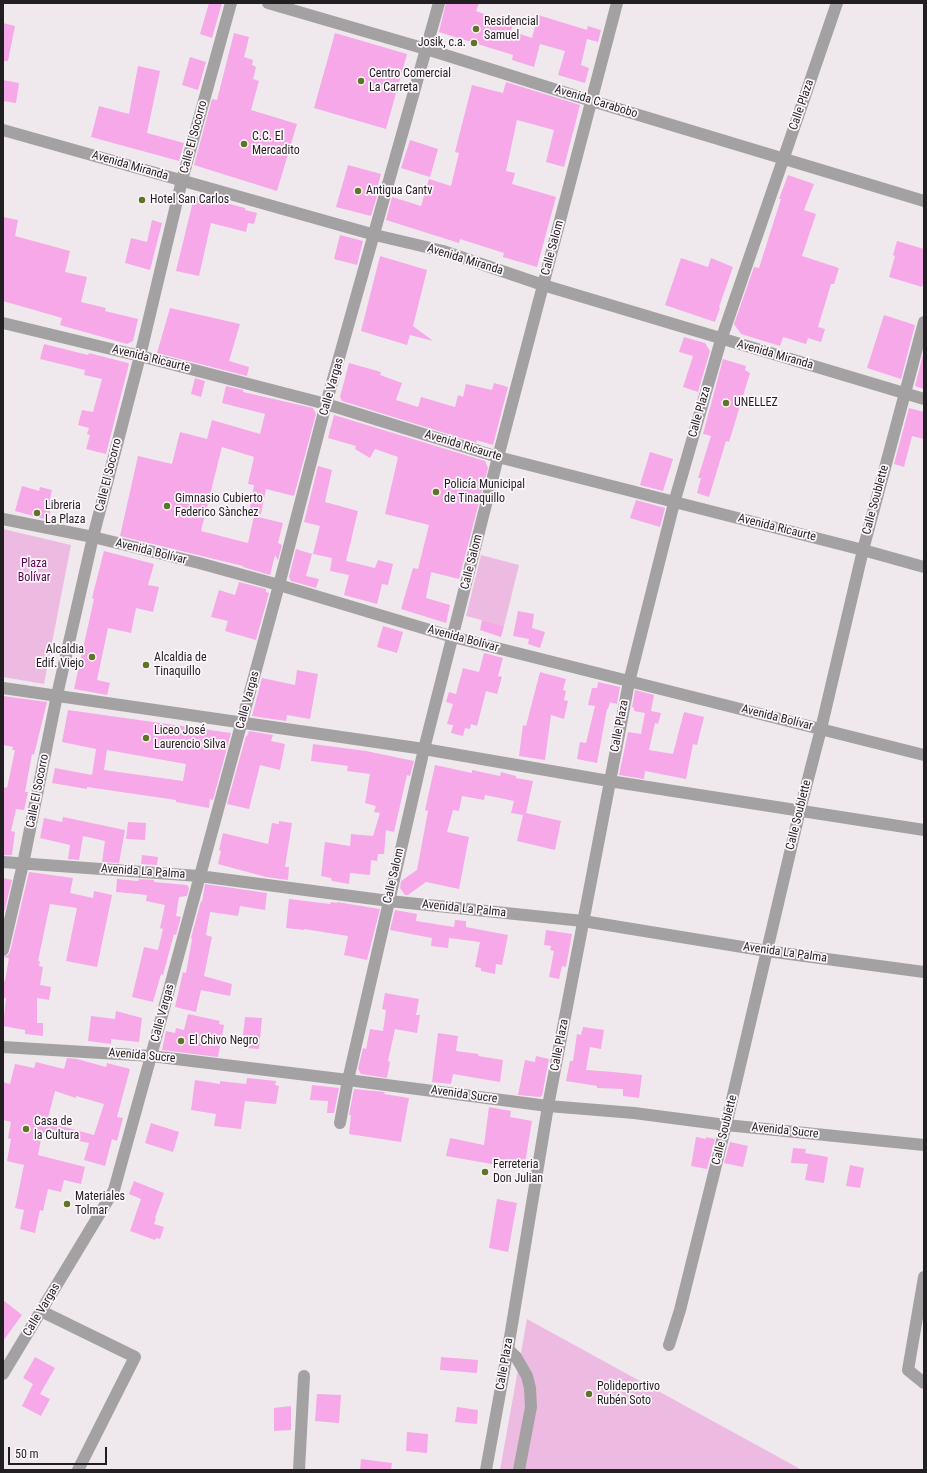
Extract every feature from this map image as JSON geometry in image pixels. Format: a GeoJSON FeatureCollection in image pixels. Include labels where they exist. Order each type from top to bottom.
{"type":"FeatureCollection","features":[{"type":"Feature","properties":{"kind":"street","name":"Calle El Socorro"},"geometry":{"type":"LineString","coordinates":[[3,950],[23,864],[57,695],[93,538],[140,356],[182,180],[231,3]]}},
{"type":"Feature","properties":{"kind":"street","name":"Avenida Carabobo"},"geometry":{"type":"LineString","coordinates":[[268,3],[426,49],[592,101],[924,201]]}},
{"type":"Feature","properties":{"kind":"street","name":"Calle Vargas"},"geometry":{"type":"LineString","coordinates":[[3,1374],[114,1190],[280,585],[326,404],[440,3]]}},
{"type":"Feature","properties":{"kind":"street","name":"Calle Salom"},"geometry":{"type":"LineString","coordinates":[[340,1123],[348,1080],[388,901],[424,749],[498,458],[617,3]]}},
{"type":"Feature","properties":{"kind":"street","name":"Calle Plaza"},"geometry":{"type":"LineString","coordinates":[[486,1470],[508,1349],[548,1106],[629,682],[674,503],[721,340],[837,3]]}},
{"type":"Feature","properties":{"kind":"street","name":"Avenida Miranda"},"geometry":{"type":"LineString","coordinates":[[3,130],[375,236],[443,251],[543,285],[721,340],[905,393],[924,400]]}},
{"type":"Feature","properties":{"kind":"street","name":"Calle Soublette"},"geometry":{"type":"LineString","coordinates":[[669,1345],[680,1310],[726,1126],[863,550],[924,322]]}},
{"type":"Feature","properties":{"kind":"street","name":"Avenida Ricaurte"},"geometry":{"type":"LineString","coordinates":[[3,323],[140,356],[326,404],[498,458],[863,550],[924,567]]}},
{"type":"Feature","properties":{"kind":"street","name":"Avenida Bolívar"},"geometry":{"type":"LineString","coordinates":[[3,519],[199,563],[280,585],[453,637],[924,755]]}},
{"type":"Feature","properties":{"kind":"street"},"geometry":{"type":"LineString","coordinates":[[3,688],[424,749],[610,781],[924,830]]}},
{"type":"Feature","properties":{"kind":"street","name":"Avenida La Palma"},"geometry":{"type":"LineString","coordinates":[[3,862],[200,876],[388,901],[583,921],[767,951],[924,972]]}},
{"type":"Feature","properties":{"kind":"street","name":"Avenida Sucre"},"geometry":{"type":"LineString","coordinates":[[3,1047],[151,1056],[548,1106],[634,1113],[726,1126],[924,1145]]}},
{"type":"Feature","properties":{"kind":"street"},"geometry":{"type":"LineString","coordinates":[[924,1277],[908,1370],[924,1383]]}},
{"type":"Feature","properties":{"kind":"street"},"geometry":{"type":"LineString","coordinates":[[41,1311],[135,1357],[78,1470]]}},
{"type":"Feature","properties":{"kind":"street"},"geometry":{"type":"LineString","coordinates":[[508,1349],[520,1363],[527,1376],[530,1388],[531,1407],[519,1470]]}},
{"type":"Feature","properties":{"kind":"street"},"geometry":{"type":"LineString","coordinates":[[299,1470],[304,1376]]}},
{"type":"Feature","properties":{"kind":"green space","name":"Plaza Bolívar"},"geometry":{"type":"Polygon","coordinates":[[[3,529],[71,545],[44,684],[3,677],[3,529]]]}},
{"type":"Feature","properties":{"kind":"green space"},"geometry":{"type":"Polygon","coordinates":[[[481,555],[519,565],[504,626],[466,616],[481,555]]]}},
{"type":"Feature","properties":{"kind":"green space","name":"Polideportivo Rubén Soto"},"geometry":{"type":"Polygon","coordinates":[[[527,1319],[802,1470],[500,1470],[527,1319]]]}},
{"type":"Feature","properties":{"kind":"building"},"geometry":{"type":"Polygon","coordinates":[[[209,3],[222,3],[212,38],[200,34],[209,3]]]}},
{"type":"Feature","properties":{"kind":"building"},"geometry":{"type":"Polygon","coordinates":[[[446,3],[479,3],[476,11],[513,25],[511,31],[532,38],[538,15],[587,30],[588,26],[601,30],[598,42],[587,39],[581,65],[589,68],[585,83],[558,75],[565,51],[540,44],[534,67],[512,60],[513,55],[439,32],[446,3]]]}},
{"type":"Feature","properties":{"kind":"building"},"geometry":{"type":"Polygon","coordinates":[[[3,23],[15,26],[8,61],[3,61],[3,23]]]}},
{"type":"Feature","properties":{"kind":"building","name":"C.C. El Mercadito"},"geometry":{"type":"Polygon","coordinates":[[[234,33],[249,37],[244,57],[253,60],[252,65],[256,67],[253,79],[259,81],[251,110],[297,124],[277,191],[194,165],[212,99],[217,100],[234,33]]]}},
{"type":"Feature","properties":{"kind":"building","name":"Centro Comercial La Carreta"},"geometry":{"type":"Polygon","coordinates":[[[335,33],[407,54],[386,129],[314,108],[335,33]]]}},
{"type":"Feature","properties":{"kind":"building"},"geometry":{"type":"Polygon","coordinates":[[[190,57],[206,62],[198,90],[182,85],[190,57]]]}},
{"type":"Feature","properties":{"kind":"building"},"geometry":{"type":"Polygon","coordinates":[[[138,66],[160,71],[147,133],[184,143],[179,161],[91,137],[99,106],[129,114],[138,66]]]}},
{"type":"Feature","properties":{"kind":"building"},"geometry":{"type":"Polygon","coordinates":[[[3,80],[19,83],[16,103],[3,101],[3,80]]]}},
{"type":"Feature","properties":{"kind":"building"},"geometry":{"type":"Polygon","coordinates":[[[506,82],[580,105],[564,167],[546,162],[554,130],[517,120],[506,171],[515,173],[512,184],[556,197],[537,267],[503,257],[504,253],[460,239],[459,243],[386,220],[392,197],[421,206],[429,179],[451,186],[459,153],[455,152],[472,85],[503,93],[506,82]]]}},
{"type":"Feature","properties":{"kind":"building"},"geometry":{"type":"Polygon","coordinates":[[[410,140],[438,149],[430,177],[401,168],[410,140]]]}},
{"type":"Feature","properties":{"kind":"building","name":"Antigua Cantv"},"geometry":{"type":"Polygon","coordinates":[[[348,165],[381,174],[376,192],[378,193],[371,216],[336,207],[348,165]]]}},
{"type":"Feature","properties":{"kind":"building"},"geometry":{"type":"Polygon","coordinates":[[[788,175],[814,184],[804,210],[816,214],[802,256],[839,268],[834,284],[831,284],[818,327],[825,329],[821,342],[808,338],[806,344],[783,337],[780,346],[741,334],[734,324],[754,267],[759,268],[781,199],[779,199],[788,175]]]}},
{"type":"Feature","properties":{"kind":"building"},"geometry":{"type":"Polygon","coordinates":[[[199,196],[245,208],[245,210],[257,213],[254,224],[248,223],[246,232],[211,223],[199,276],[176,271],[194,197],[199,196]]]}},
{"type":"Feature","properties":{"kind":"building"},"geometry":{"type":"Polygon","coordinates":[[[3,217],[18,220],[15,236],[70,251],[65,272],[87,277],[81,302],[106,308],[105,311],[138,319],[133,341],[127,344],[60,325],[62,318],[3,301],[3,217]]]}},
{"type":"Feature","properties":{"kind":"building"},"geometry":{"type":"Polygon","coordinates":[[[152,220],[162,223],[150,270],[125,263],[131,238],[147,242],[152,220]]]}},
{"type":"Feature","properties":{"kind":"building"},"geometry":{"type":"Polygon","coordinates":[[[340,235],[363,241],[357,265],[334,259],[340,235]]]}},
{"type":"Feature","properties":{"kind":"building"},"geometry":{"type":"Polygon","coordinates":[[[897,241],[924,249],[924,280],[922,287],[889,277],[895,256],[893,255],[897,241]]]}},
{"type":"Feature","properties":{"kind":"building"},"geometry":{"type":"Polygon","coordinates":[[[380,256],[427,270],[413,326],[433,341],[410,335],[407,345],[361,331],[380,256]]]}},
{"type":"Feature","properties":{"kind":"building"},"geometry":{"type":"Polygon","coordinates":[[[681,258],[708,267],[711,258],[733,267],[715,322],[665,305],[681,258]]]}},
{"type":"Feature","properties":{"kind":"building"},"geometry":{"type":"Polygon","coordinates":[[[170,308],[240,324],[229,361],[249,367],[247,376],[157,353],[170,308]]]}},
{"type":"Feature","properties":{"kind":"building"},"geometry":{"type":"Polygon","coordinates":[[[884,315],[915,325],[901,379],[867,368],[884,315]]]}},
{"type":"Feature","properties":{"kind":"building"},"geometry":{"type":"Polygon","coordinates":[[[684,337],[705,343],[710,351],[698,392],[683,387],[693,356],[679,352],[684,337]]]}},
{"type":"Feature","properties":{"kind":"building"},"geometry":{"type":"Polygon","coordinates":[[[44,344],[88,355],[89,353],[129,364],[106,454],[86,449],[90,435],[87,434],[89,428],[78,425],[82,410],[93,412],[102,379],[84,375],[85,370],[40,359],[44,344]]]}},
{"type":"Feature","properties":{"kind":"building"},"geometry":{"type":"Polygon","coordinates":[[[924,351],[924,389],[915,386],[924,351]]]}},
{"type":"Feature","properties":{"kind":"building","name":"UNELLEZ"},"geometry":{"type":"Polygon","coordinates":[[[723,359],[746,366],[745,370],[750,373],[729,442],[726,441],[709,497],[697,493],[701,478],[698,478],[711,436],[703,434],[723,359]]]}},
{"type":"Feature","properties":{"kind":"building"},"geometry":{"type":"Polygon","coordinates":[[[349,363],[381,372],[380,375],[402,383],[396,400],[418,407],[421,397],[455,407],[458,395],[463,397],[466,384],[492,390],[494,383],[508,387],[493,445],[476,440],[477,443],[342,401],[340,397],[349,363]]]}},
{"type":"Feature","properties":{"kind":"building"},"geometry":{"type":"Polygon","coordinates":[[[195,378],[205,381],[201,397],[191,394],[195,378]]]}},
{"type":"Feature","properties":{"kind":"building"},"geometry":{"type":"Polygon","coordinates":[[[226,386],[243,390],[243,392],[313,408],[316,414],[294,496],[266,489],[261,514],[249,512],[254,485],[248,484],[254,457],[222,447],[201,531],[248,543],[254,516],[283,523],[278,543],[282,545],[278,560],[275,555],[270,575],[243,566],[120,536],[138,456],[172,464],[180,432],[207,439],[212,420],[260,434],[265,414],[222,403],[226,386]]]}},
{"type":"Feature","properties":{"kind":"building"},"geometry":{"type":"Polygon","coordinates":[[[909,408],[924,412],[924,439],[912,436],[904,467],[894,464],[909,408]]]}},
{"type":"Feature","properties":{"kind":"building"},"geometry":{"type":"Polygon","coordinates":[[[334,415],[485,461],[488,468],[459,579],[431,572],[426,598],[450,605],[446,623],[401,609],[413,568],[418,569],[429,525],[385,514],[398,457],[375,449],[370,458],[355,449],[356,446],[328,438],[334,415]]]}},
{"type":"Feature","properties":{"kind":"building"},"geometry":{"type":"Polygon","coordinates":[[[650,452],[673,459],[663,491],[640,485],[650,452]]]}},
{"type":"Feature","properties":{"kind":"building"},"geometry":{"type":"Polygon","coordinates":[[[318,466],[332,470],[325,502],[358,511],[346,561],[375,568],[378,560],[393,564],[388,585],[382,584],[377,604],[344,595],[349,575],[330,571],[332,558],[313,554],[320,526],[304,522],[318,466]]]}},
{"type":"Feature","properties":{"kind":"building"},"geometry":{"type":"Polygon","coordinates":[[[22,486],[39,491],[40,487],[52,490],[50,499],[53,500],[48,520],[15,511],[22,486]]]}},
{"type":"Feature","properties":{"kind":"building"},"geometry":{"type":"Polygon","coordinates":[[[636,500],[665,508],[660,527],[630,518],[636,500]]]}},
{"type":"Feature","properties":{"kind":"building"},"geometry":{"type":"Polygon","coordinates":[[[296,549],[312,554],[306,576],[319,579],[316,588],[291,581],[289,577],[296,549]]]}},
{"type":"Feature","properties":{"kind":"building"},"geometry":{"type":"Polygon","coordinates":[[[104,551],[154,564],[148,585],[159,587],[153,612],[136,608],[131,633],[108,628],[97,680],[110,683],[107,695],[74,689],[94,599],[92,598],[104,551]]]}},
{"type":"Feature","properties":{"kind":"building"},"geometry":{"type":"Polygon","coordinates":[[[239,582],[266,589],[266,592],[269,593],[256,640],[225,631],[228,621],[211,617],[219,590],[235,595],[239,582]]]}},
{"type":"Feature","properties":{"kind":"building"},"geometry":{"type":"Polygon","coordinates":[[[518,611],[534,614],[532,628],[545,632],[540,648],[528,644],[529,639],[513,636],[518,611]]]}},
{"type":"Feature","properties":{"kind":"building"},"geometry":{"type":"Polygon","coordinates":[[[482,620],[504,626],[501,637],[480,630],[482,620]]]}},
{"type":"Feature","properties":{"kind":"building"},"geometry":{"type":"Polygon","coordinates":[[[383,626],[403,632],[397,653],[377,647],[383,626]]]}},
{"type":"Feature","properties":{"kind":"building"},"geometry":{"type":"Polygon","coordinates":[[[484,653],[503,658],[498,676],[502,677],[497,694],[486,691],[477,726],[471,724],[470,729],[465,728],[463,736],[451,733],[453,725],[447,724],[453,704],[446,702],[449,692],[456,694],[463,668],[479,672],[484,653]]]}},
{"type":"Feature","properties":{"kind":"building"},"geometry":{"type":"Polygon","coordinates":[[[297,670],[318,674],[310,719],[287,715],[286,721],[252,716],[262,678],[295,685],[297,670]]]}},
{"type":"Feature","properties":{"kind":"building"},"geometry":{"type":"Polygon","coordinates":[[[540,672],[566,679],[563,690],[566,691],[564,700],[568,701],[564,719],[551,715],[545,760],[519,756],[523,725],[526,726],[540,672]]]}},
{"type":"Feature","properties":{"kind":"building"},"geometry":{"type":"Polygon","coordinates":[[[598,682],[620,687],[617,704],[610,702],[607,709],[597,763],[577,759],[580,742],[586,743],[595,706],[588,705],[592,688],[597,688],[598,682]]]}},
{"type":"Feature","properties":{"kind":"building"},"geometry":{"type":"Polygon","coordinates":[[[635,690],[654,695],[651,711],[661,713],[658,724],[655,723],[649,750],[673,754],[684,712],[704,717],[697,745],[693,744],[686,779],[645,771],[644,779],[619,775],[628,732],[641,734],[645,713],[634,711],[634,708],[632,707],[635,690]]]}},
{"type":"Feature","properties":{"kind":"building"},"geometry":{"type":"Polygon","coordinates":[[[3,696],[47,702],[34,755],[32,754],[25,792],[28,792],[24,810],[16,809],[11,831],[15,832],[12,855],[3,855],[3,787],[7,788],[15,750],[12,750],[13,747],[3,745],[3,696]]]}},
{"type":"Feature","properties":{"kind":"building"},"geometry":{"type":"Polygon","coordinates":[[[68,710],[231,733],[213,800],[210,799],[209,808],[176,802],[176,800],[52,783],[55,768],[92,775],[96,749],[62,742],[68,710]],[[107,750],[104,770],[183,781],[186,764],[107,750]]]}},
{"type":"Feature","properties":{"kind":"building"},"geometry":{"type":"Polygon","coordinates":[[[249,731],[273,735],[271,741],[285,744],[280,770],[260,765],[249,809],[227,804],[246,736],[249,731]]]}},
{"type":"Feature","properties":{"kind":"building"},"geometry":{"type":"Polygon","coordinates":[[[313,744],[366,751],[414,761],[410,776],[407,775],[394,832],[386,830],[384,854],[378,854],[377,861],[371,860],[370,875],[350,873],[349,884],[332,881],[331,878],[321,876],[325,842],[350,846],[351,834],[373,836],[380,813],[374,812],[376,806],[365,803],[370,774],[347,771],[348,766],[311,761],[313,744]]]}},
{"type":"Feature","properties":{"kind":"building"},"geometry":{"type":"Polygon","coordinates":[[[435,765],[472,773],[472,770],[500,776],[501,772],[516,776],[516,778],[533,781],[526,813],[561,821],[555,850],[517,841],[523,815],[511,813],[514,801],[485,795],[484,800],[462,796],[459,811],[453,810],[447,832],[469,837],[459,889],[426,882],[408,895],[405,895],[400,888],[401,881],[417,870],[428,811],[425,810],[435,765]]]}},
{"type":"Feature","properties":{"kind":"building"},"geometry":{"type":"Polygon","coordinates":[[[63,817],[125,830],[119,863],[102,862],[105,841],[83,836],[79,860],[68,859],[70,845],[40,838],[44,818],[62,822],[63,817]]]}},
{"type":"Feature","properties":{"kind":"building"},"geometry":{"type":"Polygon","coordinates":[[[279,821],[292,823],[285,867],[289,867],[288,880],[266,877],[218,864],[221,851],[219,850],[223,833],[268,844],[272,823],[279,824],[279,821]]]}},
{"type":"Feature","properties":{"kind":"building"},"geometry":{"type":"Polygon","coordinates":[[[128,822],[146,823],[145,840],[126,839],[128,822]]]}},
{"type":"Feature","properties":{"kind":"building"},"geometry":{"type":"Polygon","coordinates":[[[142,855],[158,857],[157,865],[141,864],[142,855]]]}},
{"type":"Feature","properties":{"kind":"building"},"geometry":{"type":"Polygon","coordinates":[[[29,872],[73,878],[70,893],[93,898],[94,891],[112,895],[97,967],[66,961],[77,908],[50,904],[38,961],[40,961],[39,966],[43,967],[40,985],[51,987],[49,1000],[37,998],[37,1023],[43,1023],[43,1036],[25,1034],[25,1030],[3,1026],[6,998],[3,998],[3,980],[5,981],[9,958],[3,957],[8,955],[10,952],[29,872]]]}},
{"type":"Feature","properties":{"kind":"building"},"geometry":{"type":"Polygon","coordinates":[[[3,878],[12,880],[3,917],[3,878]]]}},
{"type":"Feature","properties":{"kind":"building"},"geometry":{"type":"Polygon","coordinates":[[[117,879],[138,881],[139,879],[154,880],[154,882],[187,885],[189,888],[187,896],[179,897],[176,916],[181,917],[176,935],[174,934],[163,975],[161,974],[153,1002],[132,997],[144,947],[158,950],[163,929],[160,928],[165,905],[146,901],[147,895],[116,892],[117,879]]]}},
{"type":"Feature","properties":{"kind":"building"},"geometry":{"type":"Polygon","coordinates":[[[205,884],[267,893],[265,910],[240,906],[238,916],[210,912],[206,935],[212,937],[204,976],[232,984],[230,996],[201,990],[196,1012],[175,1007],[183,972],[186,973],[191,938],[201,901],[202,902],[205,884]]]}},
{"type":"Feature","properties":{"kind":"building"},"geometry":{"type":"Polygon","coordinates":[[[289,899],[330,904],[331,902],[337,902],[380,909],[367,960],[344,955],[348,936],[304,929],[286,928],[289,899]]]}},
{"type":"Feature","properties":{"kind":"building"},"geometry":{"type":"Polygon","coordinates":[[[395,910],[417,914],[416,921],[454,927],[455,920],[466,921],[466,927],[508,935],[502,965],[496,964],[495,974],[481,971],[481,968],[475,967],[480,942],[449,938],[448,948],[431,946],[432,938],[390,930],[395,910]]]}},
{"type":"Feature","properties":{"kind":"building"},"geometry":{"type":"Polygon","coordinates":[[[546,930],[572,934],[566,967],[562,966],[559,979],[549,977],[554,951],[550,950],[551,946],[544,945],[546,930]]]}},
{"type":"Feature","properties":{"kind":"building"},"geometry":{"type":"Polygon","coordinates":[[[385,993],[419,999],[416,1015],[420,1015],[417,1033],[395,1029],[388,1061],[390,1062],[387,1078],[361,1074],[358,1069],[363,1048],[366,1049],[370,1029],[383,1031],[386,1010],[382,1009],[385,993]]]}},
{"type":"Feature","properties":{"kind":"building"},"geometry":{"type":"Polygon","coordinates":[[[116,1011],[142,1018],[139,1042],[111,1039],[111,1044],[88,1041],[91,1016],[115,1019],[116,1011]]]}},
{"type":"Feature","properties":{"kind":"building"},"geometry":{"type":"Polygon","coordinates":[[[188,1014],[220,1021],[219,1024],[224,1025],[218,1057],[162,1050],[166,1031],[175,1033],[176,1028],[184,1030],[188,1014]]]}},
{"type":"Feature","properties":{"kind":"building"},"geometry":{"type":"Polygon","coordinates":[[[245,1017],[262,1018],[259,1049],[246,1048],[247,1036],[243,1035],[245,1017]]]}},
{"type":"Feature","properties":{"kind":"building"},"geometry":{"type":"Polygon","coordinates":[[[583,1027],[604,1030],[601,1049],[590,1047],[586,1070],[642,1075],[639,1098],[623,1096],[623,1089],[597,1088],[597,1086],[566,1081],[570,1061],[573,1061],[577,1034],[581,1035],[583,1027]]]}},
{"type":"Feature","properties":{"kind":"building"},"geometry":{"type":"Polygon","coordinates":[[[438,1033],[458,1036],[456,1051],[479,1054],[478,1056],[503,1060],[500,1082],[453,1074],[451,1084],[432,1082],[438,1033]]]}},
{"type":"Feature","properties":{"kind":"building"},"geometry":{"type":"Polygon","coordinates":[[[536,1056],[549,1059],[542,1096],[518,1095],[525,1060],[535,1062],[536,1056]]]}},
{"type":"Feature","properties":{"kind":"building"},"geometry":{"type":"Polygon","coordinates":[[[67,1058],[77,1059],[106,1067],[107,1063],[130,1069],[117,1117],[123,1118],[117,1141],[112,1139],[105,1166],[84,1160],[89,1143],[42,1133],[38,1155],[85,1167],[81,1184],[64,1180],[61,1192],[48,1189],[43,1211],[40,1210],[35,1233],[20,1229],[24,1210],[15,1208],[24,1165],[7,1161],[11,1139],[8,1138],[11,1122],[3,1120],[3,1082],[10,1084],[15,1064],[34,1068],[36,1062],[64,1069],[67,1058]],[[55,1091],[47,1122],[94,1135],[104,1104],[76,1096],[76,1098],[55,1091]]]}},
{"type":"Feature","properties":{"kind":"building"},"geometry":{"type":"Polygon","coordinates":[[[247,1078],[276,1081],[275,1085],[279,1086],[276,1104],[245,1101],[241,1129],[214,1126],[216,1114],[191,1110],[195,1080],[220,1084],[220,1081],[246,1084],[247,1078]]]}},
{"type":"Feature","properties":{"kind":"building"},"geometry":{"type":"Polygon","coordinates":[[[312,1085],[339,1088],[334,1113],[327,1113],[328,1101],[310,1100],[312,1085]]]}},
{"type":"Feature","properties":{"kind":"building"},"geometry":{"type":"Polygon","coordinates":[[[354,1089],[385,1092],[384,1094],[409,1098],[401,1142],[349,1134],[351,1115],[349,1115],[354,1089]]]}},
{"type":"Feature","properties":{"kind":"building"},"geometry":{"type":"Polygon","coordinates":[[[489,1107],[511,1111],[510,1117],[532,1121],[525,1163],[504,1160],[503,1166],[446,1156],[450,1138],[484,1145],[489,1107]]]}},
{"type":"Feature","properties":{"kind":"building"},"geometry":{"type":"Polygon","coordinates":[[[151,1123],[179,1132],[173,1152],[145,1143],[151,1123]]]}},
{"type":"Feature","properties":{"kind":"building"},"geometry":{"type":"Polygon","coordinates":[[[696,1137],[715,1139],[707,1169],[691,1166],[696,1137]]]}},
{"type":"Feature","properties":{"kind":"building"},"geometry":{"type":"Polygon","coordinates":[[[730,1142],[748,1146],[743,1167],[724,1163],[730,1142]]]}},
{"type":"Feature","properties":{"kind":"building"},"geometry":{"type":"Polygon","coordinates":[[[793,1148],[806,1149],[805,1153],[828,1157],[824,1183],[805,1180],[808,1164],[791,1163],[793,1148]]]}},
{"type":"Feature","properties":{"kind":"building"},"geometry":{"type":"Polygon","coordinates":[[[850,1165],[864,1168],[860,1188],[846,1186],[850,1165]]]}},
{"type":"Feature","properties":{"kind":"building"},"geometry":{"type":"Polygon","coordinates":[[[134,1181],[164,1193],[154,1224],[164,1227],[160,1239],[156,1238],[155,1240],[130,1231],[141,1199],[129,1194],[134,1181]]]}},
{"type":"Feature","properties":{"kind":"building"},"geometry":{"type":"Polygon","coordinates":[[[497,1199],[517,1203],[508,1252],[489,1248],[497,1199]]]}},
{"type":"Feature","properties":{"kind":"building"},"geometry":{"type":"Polygon","coordinates":[[[3,1300],[22,1315],[3,1341],[3,1300]]]}},
{"type":"Feature","properties":{"kind":"building"},"geometry":{"type":"Polygon","coordinates":[[[35,1357],[55,1368],[40,1394],[50,1399],[41,1416],[22,1406],[33,1384],[23,1378],[35,1357]]]}},
{"type":"Feature","properties":{"kind":"building"},"geometry":{"type":"Polygon","coordinates":[[[441,1357],[478,1360],[477,1373],[440,1370],[441,1357]]]}},
{"type":"Feature","properties":{"kind":"building"},"geometry":{"type":"Polygon","coordinates":[[[317,1394],[341,1395],[339,1423],[315,1421],[317,1394]]]}},
{"type":"Feature","properties":{"kind":"building"},"geometry":{"type":"Polygon","coordinates":[[[291,1406],[291,1430],[274,1431],[274,1408],[291,1406]]]}},
{"type":"Feature","properties":{"kind":"building"},"geometry":{"type":"Polygon","coordinates":[[[457,1407],[478,1410],[477,1424],[455,1422],[457,1407]]]}},
{"type":"Feature","properties":{"kind":"building"},"geometry":{"type":"Polygon","coordinates":[[[407,1432],[428,1434],[427,1453],[406,1451],[407,1432]]]}},
{"type":"Feature","properties":{"kind":"building"},"geometry":{"type":"Polygon","coordinates":[[[361,1459],[392,1463],[391,1470],[360,1470],[361,1459]]]}},
{"type":"Feature","properties":{"kind":"place","name":"Residencial Samuel"},"geometry":{"type":"Point","coordinates":[476,29]}},
{"type":"Feature","properties":{"kind":"place","name":"Josik, c.a."},"geometry":{"type":"Point","coordinates":[474,43]}},
{"type":"Feature","properties":{"kind":"place","name":"Centro Comercial La Carreta"},"geometry":{"type":"Point","coordinates":[361,81]}},
{"type":"Feature","properties":{"kind":"place","name":"C.C. El Mercadito"},"geometry":{"type":"Point","coordinates":[244,144]}},
{"type":"Feature","properties":{"kind":"place","name":"Antigua Cantv"},"geometry":{"type":"Point","coordinates":[358,191]}},
{"type":"Feature","properties":{"kind":"place","name":"Hotel San Carlos"},"geometry":{"type":"Point","coordinates":[142,200]}},
{"type":"Feature","properties":{"kind":"place","name":"UNELLEZ"},"geometry":{"type":"Point","coordinates":[726,403]}},
{"type":"Feature","properties":{"kind":"place","name":"Policía Municipal de Tinaquillo"},"geometry":{"type":"Point","coordinates":[436,492]}},
{"type":"Feature","properties":{"kind":"place","name":"Gimnasio Cubierto Federico Sànchez"},"geometry":{"type":"Point","coordinates":[167,506]}},
{"type":"Feature","properties":{"kind":"place","name":"Libreria La Plaza"},"geometry":{"type":"Point","coordinates":[37,513]}},
{"type":"Feature","properties":{"kind":"place","name":"Alcaldia Edif. Viejo"},"geometry":{"type":"Point","coordinates":[92,657]}},
{"type":"Feature","properties":{"kind":"place","name":"Alcaldia de Tinaquillo"},"geometry":{"type":"Point","coordinates":[146,665]}},
{"type":"Feature","properties":{"kind":"place","name":"Liceo José Laurencio Silva"},"geometry":{"type":"Point","coordinates":[146,738]}},
{"type":"Feature","properties":{"kind":"place","name":"El Chivo Negro"},"geometry":{"type":"Point","coordinates":[181,1041]}},
{"type":"Feature","properties":{"kind":"place","name":"Casa de la Cultura"},"geometry":{"type":"Point","coordinates":[26,1129]}},
{"type":"Feature","properties":{"kind":"place","name":"Ferreteria Don Julian"},"geometry":{"type":"Point","coordinates":[485,1172]}},
{"type":"Feature","properties":{"kind":"place","name":"Materiales Tolmar"},"geometry":{"type":"Point","coordinates":[67,1204]}},
{"type":"Feature","properties":{"kind":"place","name":"Polideportivo Rubén Soto"},"geometry":{"type":"Point","coordinates":[589,1394]}}]}
